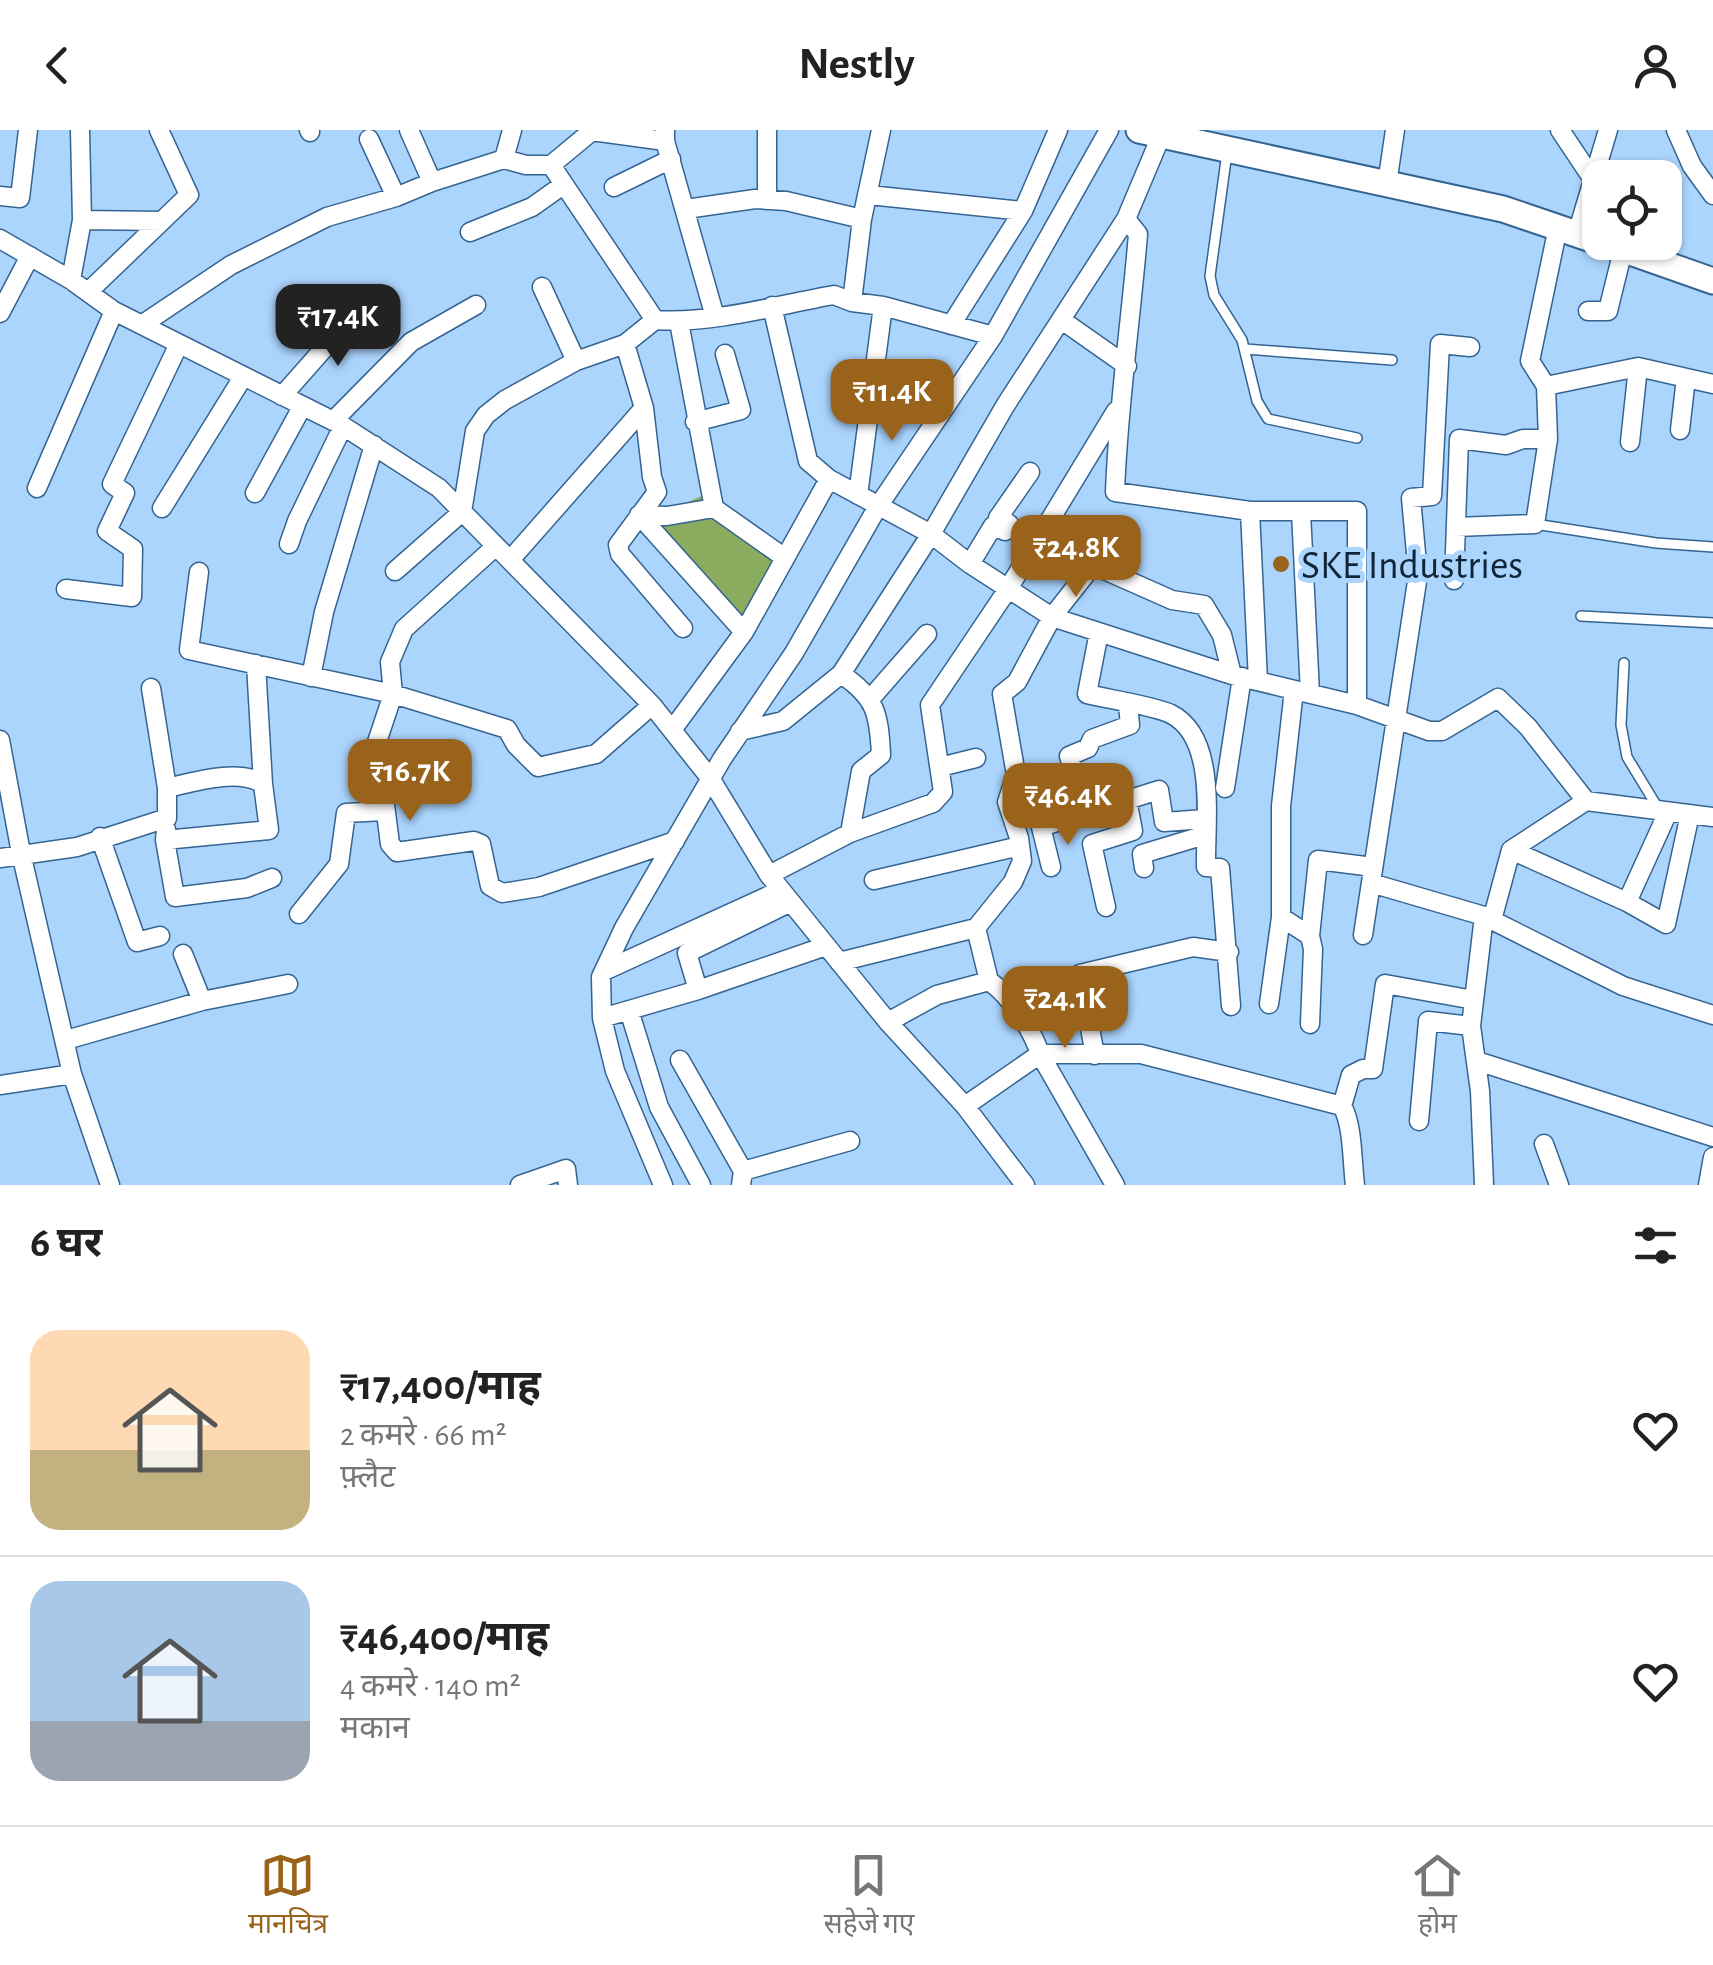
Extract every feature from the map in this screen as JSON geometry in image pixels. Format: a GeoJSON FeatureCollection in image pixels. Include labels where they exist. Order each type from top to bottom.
{"type":"FeatureCollection","features":[{"type":"Feature","properties":{"kind":"street"},"geometry":{"type":"LineString","coordinates":[[0,196],[20,198],[28,130]]}},
{"type":"Feature","properties":{"kind":"street"},"geometry":{"type":"LineString","coordinates":[[71,280],[82,220],[80,130]]}},
{"type":"Feature","properties":{"kind":"street"},"geometry":{"type":"LineString","coordinates":[[89,291],[190,195],[159,130]]}},
{"type":"Feature","properties":{"kind":"street"},"geometry":{"type":"LineString","coordinates":[[408,130],[432,182]]}},
{"type":"Feature","properties":{"kind":"street"},"geometry":{"type":"LineString","coordinates":[[504,159],[512,130]]}},
{"type":"Feature","properties":{"kind":"street"},"geometry":{"type":"LineString","coordinates":[[767,130],[767,200]]}},
{"type":"Feature","properties":{"kind":"street"},"geometry":{"type":"LineString","coordinates":[[852,302],[862,218],[881,130]]}},
{"type":"Feature","properties":{"kind":"street"},"geometry":{"type":"LineString","coordinates":[[951,325],[1023,211],[1058,130]]}},
{"type":"Feature","properties":{"kind":"street"},"geometry":{"type":"LineString","coordinates":[[663,1185],[630,1113],[602,1018],[601,976],[710,778],[794,653],[877,508],[992,336],[1110,130]]}},
{"type":"Feature","properties":{"kind":"street"},"geometry":{"type":"LineString","coordinates":[[1386,184],[1396,130]]}},
{"type":"Feature","properties":{"kind":"street"},"geometry":{"type":"LineString","coordinates":[[1560,130],[1582,163]]}},
{"type":"Feature","properties":{"kind":"street"},"geometry":{"type":"LineString","coordinates":[[1598,160],[1608,130]]}},
{"type":"Feature","properties":{"kind":"street"},"geometry":{"type":"LineString","coordinates":[[1676,130],[1692,166],[1713,194]]}},
{"type":"Feature","properties":{"kind":"street"},"geometry":{"type":"LineString","coordinates":[[143,324],[230,265],[326,218],[504,159],[526,165],[551,165],[592,131],[667,143]]}},
{"type":"Feature","properties":{"kind":"street"},"geometry":{"type":"LineString","coordinates":[[740,731],[782,721],[841,674],[931,534],[1004,406],[1126,219],[1150,133],[1503,210],[1582,236]]}},
{"type":"Feature","properties":{"kind":"street"},"geometry":{"type":"LineString","coordinates":[[369,139],[396,197]]}},
{"type":"Feature","properties":{"kind":"street"},"geometry":{"type":"LineString","coordinates":[[614,186],[667,143]]}},
{"type":"Feature","properties":{"kind":"street"},"geometry":{"type":"LineString","coordinates":[[667,143],[715,317]]}},
{"type":"Feature","properties":{"kind":"street"},"geometry":{"type":"LineString","coordinates":[[551,165],[655,320]]}},
{"type":"Feature","properties":{"kind":"street"},"geometry":{"type":"LineString","coordinates":[[470,232],[532,207],[563,185]]}},
{"type":"Feature","properties":{"kind":"street"},"geometry":{"type":"LineString","coordinates":[[868,195],[1023,211]]}},
{"type":"Feature","properties":{"kind":"street"},"geometry":{"type":"LineString","coordinates":[[686,209],[767,200],[862,218]]}},
{"type":"Feature","properties":{"kind":"street"},"geometry":{"type":"LineString","coordinates":[[1126,219],[1138,234],[1115,492],[1250,511],[1357,510],[1357,705]]}},
{"type":"Feature","properties":{"kind":"street"},"geometry":{"type":"LineString","coordinates":[[82,220],[162,221]]}},
{"type":"Feature","properties":{"kind":"street"},"geometry":{"type":"LineString","coordinates":[[0,239],[89,291],[114,311],[338,424],[439,488],[652,706],[710,778],[780,889],[888,1022],[966,1106],[1025,1185]]}},
{"type":"Feature","properties":{"kind":"street"},"geometry":{"type":"LineString","coordinates":[[0,313],[30,256]]}},
{"type":"Feature","properties":{"kind":"street"},"geometry":{"type":"LineString","coordinates":[[1456,528],[1535,524],[1548,439],[1546,386],[1530,361],[1582,259]]}},
{"type":"Feature","properties":{"kind":"street"},"geometry":{"type":"LineString","coordinates":[[1588,312],[1608,311],[1597,260]]}},
{"type":"Feature","properties":{"kind":"street"},"geometry":{"type":"LineString","coordinates":[[1652,260],[1713,281]]}},
{"type":"Feature","properties":{"kind":"street"},"geometry":{"type":"LineString","coordinates":[[542,287],[576,361]]}},
{"type":"Feature","properties":{"kind":"street"},"geometry":{"type":"LineString","coordinates":[[394,571],[462,512],[475,431],[486,415],[504,400],[576,361],[625,344],[655,320],[679,322],[715,317],[834,295],[992,336]]}},
{"type":"Feature","properties":{"kind":"street"},"geometry":{"type":"LineString","coordinates":[[289,544],[338,424],[410,342],[476,305]]}},
{"type":"Feature","properties":{"kind":"street"},"geometry":{"type":"LineString","coordinates":[[772,306],[808,461],[829,479],[877,508],[931,534],[1052,617],[1244,678],[1357,705],[1429,731],[1442,731],[1498,698],[1528,727],[1586,801]]}},
{"type":"Feature","properties":{"kind":"street"},"geometry":{"type":"LineString","coordinates":[[858,495],[884,306]]}},
{"type":"Feature","properties":{"kind":"street"},"geometry":{"type":"LineString","coordinates":[[282,396],[358,310]]}},
{"type":"Feature","properties":{"kind":"street"},"geometry":{"type":"LineString","coordinates":[[37,488],[114,311]]}},
{"type":"Feature","properties":{"kind":"street"},"geometry":{"type":"LineString","coordinates":[[1063,321],[1127,366]]}},
{"type":"Feature","properties":{"kind":"street"},"geometry":{"type":"LineString","coordinates":[[679,322],[714,508],[786,558]]}},
{"type":"Feature","properties":{"kind":"street"},"geometry":{"type":"LineString","coordinates":[[625,344],[644,408],[657,492],[618,545],[620,554],[683,628]]}},
{"type":"Feature","properties":{"kind":"street"},"geometry":{"type":"LineString","coordinates":[[1364,935],[1418,575],[1411,498],[1432,496],[1440,344],[1470,346]]}},
{"type":"Feature","properties":{"kind":"street"},"geometry":{"type":"LineString","coordinates":[[66,589],[132,597],[133,549],[107,531],[125,493],[112,484],[178,346]]}},
{"type":"Feature","properties":{"kind":"street"},"geometry":{"type":"LineString","coordinates":[[696,422],[742,410],[725,354]]}},
{"type":"Feature","properties":{"kind":"street"},"geometry":{"type":"LineString","coordinates":[[1546,386],[1638,368],[1713,384]]}},
{"type":"Feature","properties":{"kind":"street"},"geometry":{"type":"LineString","coordinates":[[1630,442],[1638,368]]}},
{"type":"Feature","properties":{"kind":"street"},"geometry":{"type":"LineString","coordinates":[[162,508],[243,377]]}},
{"type":"Feature","properties":{"kind":"street"},"geometry":{"type":"LineString","coordinates":[[1680,430],[1686,378]]}},
{"type":"Feature","properties":{"kind":"street"},"geometry":{"type":"LineString","coordinates":[[698,990],[686,953],[780,889],[850,833],[934,803],[943,792],[930,706],[1008,589],[1122,402]]}},
{"type":"Feature","properties":{"kind":"street"},"geometry":{"type":"LineString","coordinates":[[255,493],[302,407]]}},
{"type":"Feature","properties":{"kind":"street"},"geometry":{"type":"LineString","coordinates":[[510,560],[644,408]]}},
{"type":"Feature","properties":{"kind":"street"},"geometry":{"type":"LineString","coordinates":[[1454,580],[1460,438],[1506,444],[1548,439]]}},
{"type":"Feature","properties":{"kind":"street"},"geometry":{"type":"LineString","coordinates":[[312,677],[324,612],[374,445]]}},
{"type":"Feature","properties":{"kind":"street"},"geometry":{"type":"LineString","coordinates":[[970,564],[993,526],[1005,531],[1009,524],[998,518],[1030,472]]}},
{"type":"Feature","properties":{"kind":"street"},"geometry":{"type":"LineString","coordinates":[[672,730],[744,632],[829,479]]}},
{"type":"Feature","properties":{"kind":"street"},"geometry":{"type":"LineString","coordinates":[[639,515],[667,516],[714,508]]}},
{"type":"Feature","properties":{"kind":"street"},"geometry":{"type":"LineString","coordinates":[[1225,788],[1244,678],[1250,511]]}},
{"type":"Feature","properties":{"kind":"street"},"geometry":{"type":"LineString","coordinates":[[1269,1004],[1281,916],[1281,806],[1302,692],[1301,512]]}},
{"type":"Feature","properties":{"kind":"street"},"geometry":{"type":"LineString","coordinates":[[639,515],[744,632]]}},
{"type":"Feature","properties":{"kind":"street"},"geometry":{"type":"LineString","coordinates":[[496,546],[404,630],[390,662],[393,694],[377,742],[387,834],[397,852],[474,841],[482,844],[490,886],[502,893],[539,886],[675,841]]}},
{"type":"Feature","properties":{"kind":"street"},"geometry":{"type":"LineString","coordinates":[[839,962],[976,928],[1017,875],[1022,861],[1020,846],[1007,802],[1016,775],[1002,694],[1017,682],[1052,617],[1093,565],[1172,600],[1204,606],[1244,678]]}},
{"type":"Feature","properties":{"kind":"street"},"geometry":{"type":"LineString","coordinates":[[200,572],[190,650],[393,694],[507,729],[516,745],[538,766],[596,754],[652,706]]}},
{"type":"Feature","properties":{"kind":"street"},"geometry":{"type":"LineString","coordinates":[[1098,632],[1087,694],[1172,714],[1199,742],[1208,805],[1206,867],[1220,868],[1231,1006]]}},
{"type":"Feature","properties":{"kind":"street"},"geometry":{"type":"LineString","coordinates":[[871,698],[927,634]]}},
{"type":"Feature","properties":{"kind":"street"},"geometry":{"type":"LineString","coordinates":[[165,840],[269,830],[256,664]]}},
{"type":"Feature","properties":{"kind":"street"},"geometry":{"type":"LineString","coordinates":[[841,674],[871,698],[880,734],[881,755],[860,771],[850,833]]}},
{"type":"Feature","properties":{"kind":"street"},"geometry":{"type":"LineString","coordinates":[[151,688],[167,788],[165,840],[176,898],[248,888],[272,878]]}},
{"type":"Feature","properties":{"kind":"street"},"geometry":{"type":"LineString","coordinates":[[1086,813],[1069,756],[1088,748],[1092,740],[1130,725],[1128,704]]}},
{"type":"Feature","properties":{"kind":"street"},"geometry":{"type":"LineString","coordinates":[[0,740],[21,853],[72,1074],[110,1185]]}},
{"type":"Feature","properties":{"kind":"street"},"geometry":{"type":"LineString","coordinates":[[940,767],[976,758]]}},
{"type":"Feature","properties":{"kind":"street"},"geometry":{"type":"LineString","coordinates":[[167,788],[223,778],[254,778],[263,784]]}},
{"type":"Feature","properties":{"kind":"street"},"geometry":{"type":"LineString","coordinates":[[1051,866],[1041,826],[1159,790],[1164,822],[1205,828]]}},
{"type":"Feature","properties":{"kind":"street"},"geometry":{"type":"LineString","coordinates":[[1106,908],[1092,844],[1134,830],[1126,800]]}},
{"type":"Feature","properties":{"kind":"street"},"geometry":{"type":"LineString","coordinates":[[1484,1185],[1477,1061],[1471,1026],[1488,918],[1511,850],[1586,801],[1713,817]]}},
{"type":"Feature","properties":{"kind":"street"},"geometry":{"type":"LineString","coordinates":[[298,914],[339,864],[346,814],[384,811]]}},
{"type":"Feature","properties":{"kind":"street"},"geometry":{"type":"LineString","coordinates":[[1627,902],[1664,811]]}},
{"type":"Feature","properties":{"kind":"street"},"geometry":{"type":"LineString","coordinates":[[1511,850],[1627,902],[1666,924],[1690,814]]}},
{"type":"Feature","properties":{"kind":"street"},"geometry":{"type":"LineString","coordinates":[[0,858],[77,847],[167,818]]}},
{"type":"Feature","properties":{"kind":"street"},"geometry":{"type":"LineString","coordinates":[[1144,868],[1142,854],[1205,828]]}},
{"type":"Feature","properties":{"kind":"street"},"geometry":{"type":"LineString","coordinates":[[100,837],[137,942],[160,936]]}},
{"type":"Feature","properties":{"kind":"street"},"geometry":{"type":"LineString","coordinates":[[874,880],[1020,846]]}},
{"type":"Feature","properties":{"kind":"street"},"geometry":{"type":"LineString","coordinates":[[1310,1024],[1310,936],[1318,860],[1372,875],[1488,918],[1622,986],[1713,1016]]}},
{"type":"Feature","properties":{"kind":"street"},"geometry":{"type":"LineString","coordinates":[[604,970],[780,889]]}},
{"type":"Feature","properties":{"kind":"street"},"geometry":{"type":"LineString","coordinates":[[1281,916],[1310,936]]}},
{"type":"Feature","properties":{"kind":"street"},"geometry":{"type":"LineString","coordinates":[[976,928],[989,982],[998,988],[1034,1036],[1040,1054],[1115,1185]]}},
{"type":"Feature","properties":{"kind":"street"},"geometry":{"type":"LineString","coordinates":[[602,1018],[826,946]]}},
{"type":"Feature","properties":{"kind":"street"},"geometry":{"type":"LineString","coordinates":[[1095,1055],[1080,974],[1193,947],[1229,952]]}},
{"type":"Feature","properties":{"kind":"street"},"geometry":{"type":"LineString","coordinates":[[184,954],[202,1001]]}},
{"type":"Feature","properties":{"kind":"street"},"geometry":{"type":"LineString","coordinates":[[888,1022],[937,995],[989,982]]}},
{"type":"Feature","properties":{"kind":"street"},"geometry":{"type":"LineString","coordinates":[[66,1040],[202,1001],[288,984]]}},
{"type":"Feature","properties":{"kind":"street"},"geometry":{"type":"LineString","coordinates":[[1342,1106],[1350,1074],[1374,1069],[1386,984],[1474,1000]]}},
{"type":"Feature","properties":{"kind":"street"},"geometry":{"type":"LineString","coordinates":[[628,1010],[660,1107],[702,1185]]}},
{"type":"Feature","properties":{"kind":"street"},"geometry":{"type":"LineString","coordinates":[[1419,1122],[1428,1021],[1471,1026]]}},
{"type":"Feature","properties":{"kind":"street"},"geometry":{"type":"LineString","coordinates":[[966,1106],[1040,1054],[1141,1054],[1342,1106],[1350,1119],[1348,1134],[1355,1185]]}},
{"type":"Feature","properties":{"kind":"street"},"geometry":{"type":"LineString","coordinates":[[680,1060],[742,1178],[850,1141]]}},
{"type":"Feature","properties":{"kind":"street"},"geometry":{"type":"LineString","coordinates":[[1477,1061],[1713,1136]]}},
{"type":"Feature","properties":{"kind":"street"},"geometry":{"type":"LineString","coordinates":[[0,1085],[72,1074]]}},
{"type":"Feature","properties":{"kind":"street"},"geometry":{"type":"LineString","coordinates":[[1544,1144],[1558,1185]]}},
{"type":"Feature","properties":{"kind":"street"},"geometry":{"type":"LineString","coordinates":[[1708,1185],[1713,1157]]}},
{"type":"Feature","properties":{"kind":"street"},"geometry":{"type":"LineString","coordinates":[[520,1185],[566,1169],[568,1185]]}},
{"type":"Feature","properties":{"kind":"lane"},"geometry":{"type":"LineString","coordinates":[[1228,150],[1210,276],[1214,295],[1245,349],[1257,401],[1268,419],[1357,438]]}},
{"type":"Feature","properties":{"kind":"lane"},"geometry":{"type":"LineString","coordinates":[[1245,349],[1392,360]]}},
{"type":"Feature","properties":{"kind":"lane"},"geometry":{"type":"LineString","coordinates":[[1535,524],[1713,547]]}},
{"type":"Feature","properties":{"kind":"lane"},"geometry":{"type":"LineString","coordinates":[[1581,616],[1713,624]]}},
{"type":"Feature","properties":{"kind":"lane"},"geometry":{"type":"LineString","coordinates":[[1624,662],[1622,725],[1627,757],[1664,811]]}},
{"type":"Feature","properties":{"kind":"green space"},"geometry":{"type":"Polygon","coordinates":[[[704,495],[779,558],[742,621],[654,517],[704,495]]]}},
{"type":"Feature","properties":{"kind":"place","name":"SKE Industries"},"geometry":{"type":"Point","coordinates":[1281,564]}}]}
